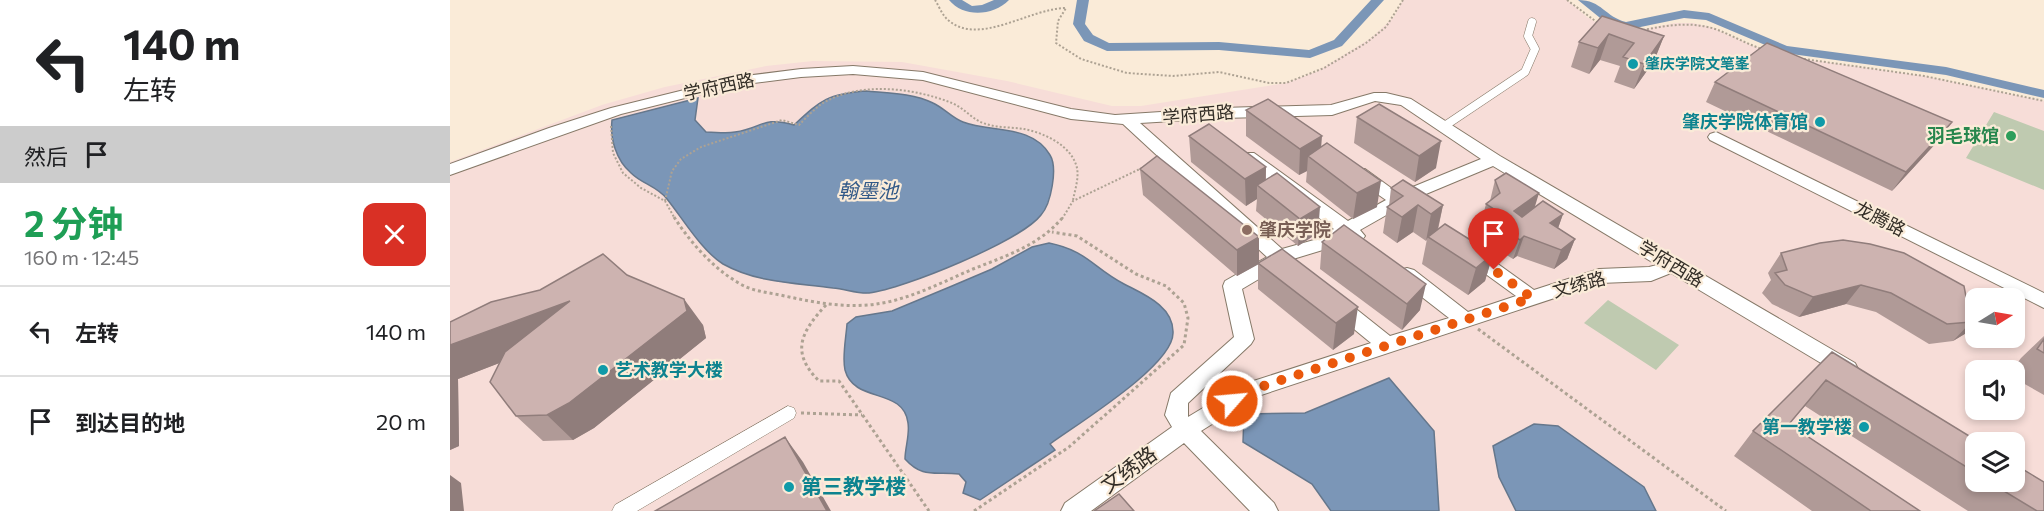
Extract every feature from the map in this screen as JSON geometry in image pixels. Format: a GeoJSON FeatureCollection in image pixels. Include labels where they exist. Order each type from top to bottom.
{"type":"FeatureCollection","features":[{"type":"Feature","properties":{"kind":"street","name":"学府西路"},"geometry":{"type":"LineString","coordinates":[[450,170],[612,112],[737,81],[853,70],[923,76],[1071,114],[1128,120],[1272,111],[1332,110],[1374,97],[1386,97],[1406,102],[1494,160],[1865,379]]}},
{"type":"Feature","properties":{"kind":"street"},"geometry":{"type":"LineString","coordinates":[[1272,111],[1292,124]]}},
{"type":"Feature","properties":{"kind":"street"},"geometry":{"type":"LineString","coordinates":[[1128,120],[1298,273]]}},
{"type":"Feature","properties":{"kind":"street","name":"龙腾路"},"geometry":{"type":"LineString","coordinates":[[1716,137],[2044,302]]}},
{"type":"Feature","properties":{"kind":"street"},"geometry":{"type":"LineString","coordinates":[[1230,144],[1365,243]]}},
{"type":"Feature","properties":{"kind":"street"},"geometry":{"type":"LineString","coordinates":[[1266,511],[1185,430],[1176,415],[1178,399],[1244,339],[1232,286],[1280,258],[1320,245],[1398,201],[1494,160]]}},
{"type":"Feature","properties":{"kind":"street"},"geometry":{"type":"LineString","coordinates":[[1350,166],[1417,214]]}},
{"type":"Feature","properties":{"kind":"street"},"geometry":{"type":"LineString","coordinates":[[1455,242],[1532,298]]}},
{"type":"Feature","properties":{"kind":"street"},"geometry":{"type":"LineString","coordinates":[[1392,264],[1465,320]]}},
{"type":"Feature","properties":{"kind":"street","name":"文绣路"},"geometry":{"type":"LineString","coordinates":[[1073,511],[1185,430],[1248,391],[1599,276],[1651,274],[1674,266]]}},
{"type":"Feature","properties":{"kind":"street"},"geometry":{"type":"LineString","coordinates":[[1324,294],[1387,345]]}},
{"type":"Feature","properties":{"kind":"street"},"geometry":{"type":"LineString","coordinates":[[621,511],[788,413]]}},
{"type":"Feature","properties":{"kind":"lane"},"geometry":{"type":"LineString","coordinates":[[1443,127],[1526,72],[1535,49],[1526,35],[1526,30],[1532,22]]}},
{"type":"Feature","properties":{"kind":"path"},"geometry":{"type":"LineString","coordinates":[[934,0],[939,11],[947,20],[971,24]]}},
{"type":"Feature","properties":{"kind":"path"},"geometry":{"type":"LineString","coordinates":[[1062,4],[1066,8],[1058,21],[1056,43],[1068,53],[1089,62],[1147,75],[1171,76],[1216,71],[1240,74],[1268,82],[1286,83],[1318,71],[1371,38],[1394,17],[1403,0]]}},
{"type":"Feature","properties":{"kind":"path"},"geometry":{"type":"LineString","coordinates":[[1567,0],[1587,17],[1603,26]]}},
{"type":"Feature","properties":{"kind":"path"},"geometry":{"type":"LineString","coordinates":[[1635,31],[1675,23],[1693,23],[1713,28],[1771,52]]}},
{"type":"Feature","properties":{"kind":"path"},"geometry":{"type":"LineString","coordinates":[[977,24],[983,24]]}},
{"type":"Feature","properties":{"kind":"path"},"geometry":{"type":"LineString","coordinates":[[1800,59],[1924,76],[2044,101]]}},
{"type":"Feature","properties":{"kind":"path"},"geometry":{"type":"LineString","coordinates":[[885,90],[920,94],[955,104],[971,117],[985,124],[1028,130],[1052,139],[1070,153],[1078,170],[1073,201],[1067,216],[1052,232],[995,261],[888,302],[840,308],[748,288],[729,277],[686,235],[670,214],[665,201],[672,171],[681,159],[701,147],[782,120],[799,125],[821,104],[853,92],[885,90]]}},
{"type":"Feature","properties":{"kind":"path"},"geometry":{"type":"LineString","coordinates":[[612,112],[609,147],[614,160],[625,176],[665,201]]}},
{"type":"Feature","properties":{"kind":"path"},"geometry":{"type":"LineString","coordinates":[[1073,201],[1167,155]]}},
{"type":"Feature","properties":{"kind":"path"},"geometry":{"type":"LineString","coordinates":[[974,511],[1069,447],[1184,345],[1188,318],[1184,303],[1166,286],[1136,274],[1077,236],[1052,232]]}},
{"type":"Feature","properties":{"kind":"path"},"geometry":{"type":"LineString","coordinates":[[826,305],[811,320],[801,337],[800,350],[809,373],[819,381],[839,381],[929,511]]}},
{"type":"Feature","properties":{"kind":"path"},"geometry":{"type":"LineString","coordinates":[[1465,320],[1726,511]]}},
{"type":"Feature","properties":{"kind":"path"},"geometry":{"type":"LineString","coordinates":[[788,413],[862,415]]}},
{"type":"Feature","properties":{"kind":"shaded area","name":"肇庆学院"},"geometry":{"type":"Polygon","coordinates":[[[1403,0],[1567,0],[1587,17],[1603,26],[1635,31],[1675,23],[1693,23],[1713,28],[1753,46],[1789,57],[1924,76],[2044,101],[2044,511],[450,511],[450,162],[602,105],[665,87],[766,66],[813,61],[902,62],[1007,81],[1112,106],[1141,106],[1286,83],[1318,71],[1371,38],[1394,17],[1403,0]]]}},
{"type":"Feature","properties":{"kind":"green space"},"geometry":{"type":"Polygon","coordinates":[[[1994,112],[2044,131],[2044,190],[1966,158],[1994,112]]]}},
{"type":"Feature","properties":{"kind":"green space"},"geometry":{"type":"Polygon","coordinates":[[[1608,300],[1679,345],[1656,370],[1584,323],[1608,300]]]}},
{"type":"Feature","properties":{"kind":"water","name":"翰墨池"},"geometry":{"type":"Polygon","coordinates":[[[866,91],[917,97],[937,105],[963,122],[1033,138],[1042,145],[1052,161],[1052,186],[1045,210],[1029,226],[987,250],[885,290],[860,293],[763,279],[736,270],[715,258],[700,243],[667,199],[626,168],[613,142],[612,120],[698,98],[695,120],[706,132],[728,133],[768,122],[794,125],[826,99],[866,91]]]}},
{"type":"Feature","properties":{"kind":"water"},"geometry":{"type":"Polygon","coordinates":[[[1049,243],[1082,255],[1113,278],[1156,302],[1168,315],[1173,333],[1169,346],[1158,361],[1141,377],[1101,409],[1050,444],[1055,450],[980,500],[963,493],[966,482],[959,474],[924,472],[905,459],[908,423],[905,412],[889,399],[858,388],[850,381],[845,370],[847,324],[856,317],[892,311],[992,269],[1032,247],[1049,243]]]}},
{"type":"Feature","properties":{"kind":"water"},"geometry":{"type":"Polygon","coordinates":[[[1389,378],[1434,431],[1439,511],[1331,511],[1312,484],[1243,442],[1244,414],[1305,413],[1389,378]]]}},
{"type":"Feature","properties":{"kind":"water"},"geometry":{"type":"Polygon","coordinates":[[[1534,424],[1558,426],[1644,487],[1656,511],[1516,511],[1499,477],[1493,446],[1534,424]]]}},
{"type":"Feature","properties":{"kind":"building"},"geometry":{"type":"Polygon","coordinates":[[[1602,16],[1664,36],[1644,64],[1623,57],[1634,43],[1609,34],[1598,48],[1579,42],[1602,16]]]}},
{"type":"Feature","properties":{"kind":"building","name":"肇庆学院体育馆"},"geometry":{"type":"Polygon","coordinates":[[[1767,43],[1952,122],[1906,172],[1715,82],[1767,43]]]}},
{"type":"Feature","properties":{"kind":"building"},"geometry":{"type":"Polygon","coordinates":[[[1268,99],[1322,136],[1300,149],[1246,110],[1268,99]]]}},
{"type":"Feature","properties":{"kind":"building"},"geometry":{"type":"Polygon","coordinates":[[[1379,104],[1441,141],[1419,156],[1357,117],[1379,104]]]}},
{"type":"Feature","properties":{"kind":"building"},"geometry":{"type":"Polygon","coordinates":[[[1209,124],[1266,167],[1245,179],[1189,136],[1209,124]]]}},
{"type":"Feature","properties":{"kind":"building"},"geometry":{"type":"Polygon","coordinates":[[[1327,143],[1381,181],[1357,193],[1308,156],[1327,143]]]}},
{"type":"Feature","properties":{"kind":"building"},"geometry":{"type":"Polygon","coordinates":[[[1157,156],[1259,237],[1237,250],[1140,169],[1157,156]]]}},
{"type":"Feature","properties":{"kind":"building"},"geometry":{"type":"Polygon","coordinates":[[[1277,173],[1320,207],[1300,219],[1257,185],[1277,173]]]}},
{"type":"Feature","properties":{"kind":"building"},"geometry":{"type":"Polygon","coordinates":[[[1506,173],[1539,193],[1514,211],[1522,217],[1543,201],[1563,214],[1550,223],[1575,239],[1561,250],[1524,236],[1520,240],[1487,219],[1497,211],[1486,204],[1500,193],[1495,180],[1506,173]]]}},
{"type":"Feature","properties":{"kind":"building"},"geometry":{"type":"Polygon","coordinates":[[[1403,180],[1443,205],[1431,214],[1418,205],[1402,217],[1387,207],[1403,196],[1391,188],[1403,180]]]}},
{"type":"Feature","properties":{"kind":"building"},"geometry":{"type":"Polygon","coordinates":[[[1445,224],[1493,254],[1476,268],[1428,237],[1445,224]]]}},
{"type":"Feature","properties":{"kind":"building"},"geometry":{"type":"Polygon","coordinates":[[[1344,225],[1426,284],[1407,304],[1322,242],[1344,225]]]}},
{"type":"Feature","properties":{"kind":"building"},"geometry":{"type":"Polygon","coordinates":[[[1843,240],[1904,253],[1964,286],[1965,322],[1947,324],[1891,293],[1861,285],[1813,297],[1785,285],[1775,273],[1787,270],[1781,253],[1843,240]]]}},
{"type":"Feature","properties":{"kind":"building"},"geometry":{"type":"Polygon","coordinates":[[[1282,249],[1358,307],[1336,323],[1258,263],[1282,249]]]}},
{"type":"Feature","properties":{"kind":"building"},"geometry":{"type":"Polygon","coordinates":[[[603,254],[627,275],[684,299],[687,311],[569,403],[547,415],[516,416],[490,382],[505,352],[570,301],[450,345],[450,322],[491,302],[540,290],[603,254]]]}},
{"type":"Feature","properties":{"kind":"building"},"geometry":{"type":"Polygon","coordinates":[[[2044,339],[2044,353],[2037,349],[2044,339]]]}},
{"type":"Feature","properties":{"kind":"building"},"geometry":{"type":"Polygon","coordinates":[[[1832,352],[1965,433],[1965,466],[1826,380],[1789,424],[1920,511],[1871,511],[1753,431],[1832,352]]]}},
{"type":"Feature","properties":{"kind":"building"},"geometry":{"type":"Polygon","coordinates":[[[785,437],[827,511],[655,511],[785,437]]]}},
{"type":"Feature","properties":{"kind":"building"},"geometry":{"type":"Polygon","coordinates":[[[2025,471],[2044,482],[2044,511],[2037,511],[2006,492],[2025,492],[2025,471]]]}},
{"type":"Feature","properties":{"kind":"building"},"geometry":{"type":"Polygon","coordinates":[[[1119,494],[1134,511],[1094,511],[1119,494]]]}},
{"type":"Feature","properties":{"kind":"waterway"},"geometry":{"type":"LineString","coordinates":[[955,0],[972,10],[985,8],[1003,0]]}},
{"type":"Feature","properties":{"kind":"waterway"},"geometry":{"type":"LineString","coordinates":[[1083,0],[1079,24],[1088,38],[1107,47],[1219,46],[1310,54],[1338,43],[1378,0]]}},
{"type":"Feature","properties":{"kind":"waterway"},"geometry":{"type":"LineString","coordinates":[[1584,0],[1614,23],[1626,26],[1684,14],[1709,17],[1784,49],[1946,71],[2044,94]]}},
{"type":"Feature","properties":{"kind":"place","name":"肇庆学院文笔峯"},"geometry":{"type":"Point","coordinates":[1633,64]}},
{"type":"Feature","properties":{"kind":"place","name":"肇庆学院体育馆"},"geometry":{"type":"Point","coordinates":[1820,122]}},
{"type":"Feature","properties":{"kind":"place","name":"羽毛球馆"},"geometry":{"type":"Point","coordinates":[2011,136]}},
{"type":"Feature","properties":{"kind":"place","name":"肇庆学院"},"geometry":{"type":"Point","coordinates":[1247,230]}},
{"type":"Feature","properties":{"kind":"place","name":"艺术教学大楼"},"geometry":{"type":"Point","coordinates":[603,370]}},
{"type":"Feature","properties":{"kind":"place","name":"第一教学楼"},"geometry":{"type":"Point","coordinates":[1864,427]}},
{"type":"Feature","properties":{"kind":"place","name":"第三教学楼"},"geometry":{"type":"Point","coordinates":[789,487]}},
{"type":"Feature","properties":{"kind":"route"},"geometry":{"type":"LineString","coordinates":[[1232,401],[1248,391],[1532,298],[1494,270]]}}]}
